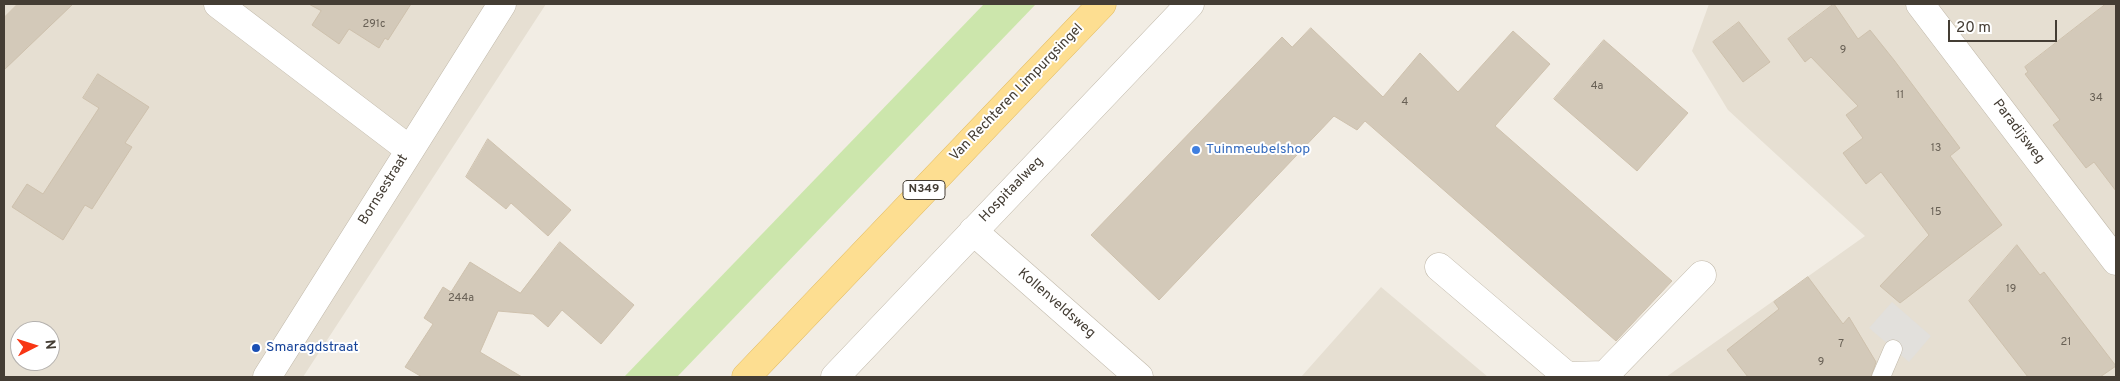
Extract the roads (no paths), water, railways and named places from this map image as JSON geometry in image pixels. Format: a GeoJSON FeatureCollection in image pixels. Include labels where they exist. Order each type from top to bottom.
{"type":"FeatureCollection","features":[{"type":"Feature","properties":{"kind":"main road","name":"Van Rechteren Limpurgsingel"},"geometry":{"type":"LineString","coordinates":[[746,377],[1102,4]]}},
{"type":"Feature","properties":{"kind":"street"},"geometry":{"type":"LineString","coordinates":[[218,4],[410,150]]}},
{"type":"Feature","properties":{"kind":"street","name":"Bornsestraat"},"geometry":{"type":"LineString","coordinates":[[267,377],[502,4]]}},
{"type":"Feature","properties":{"kind":"street","name":"Hospitaalweg"},"geometry":{"type":"LineString","coordinates":[[835,377],[1190,4]]}},
{"type":"Feature","properties":{"kind":"street","name":"Paradijsweg"},"geometry":{"type":"LineString","coordinates":[[1920,4],[2116,261]]}},
{"type":"Feature","properties":{"kind":"street","name":"Kollenveldsweg"},"geometry":{"type":"LineString","coordinates":[[973,231],[1139,377]]}},
{"type":"Feature","properties":{"kind":"street"},"geometry":{"type":"LineString","coordinates":[[1439,267],[1566,376],[1605,375],[1702,275]]}},
{"type":"Feature","properties":{"kind":"lane"},"geometry":{"type":"LineString","coordinates":[[1881,377],[1893,349]]}},
{"type":"Feature","properties":{"kind":"place","name":"Tuinmeubelshop"},"geometry":{"type":"Point","coordinates":[1196,150]}},
{"type":"Feature","properties":{"kind":"place","name":"Smaragdstraat"},"geometry":{"type":"Point","coordinates":[256,348]}}]}
